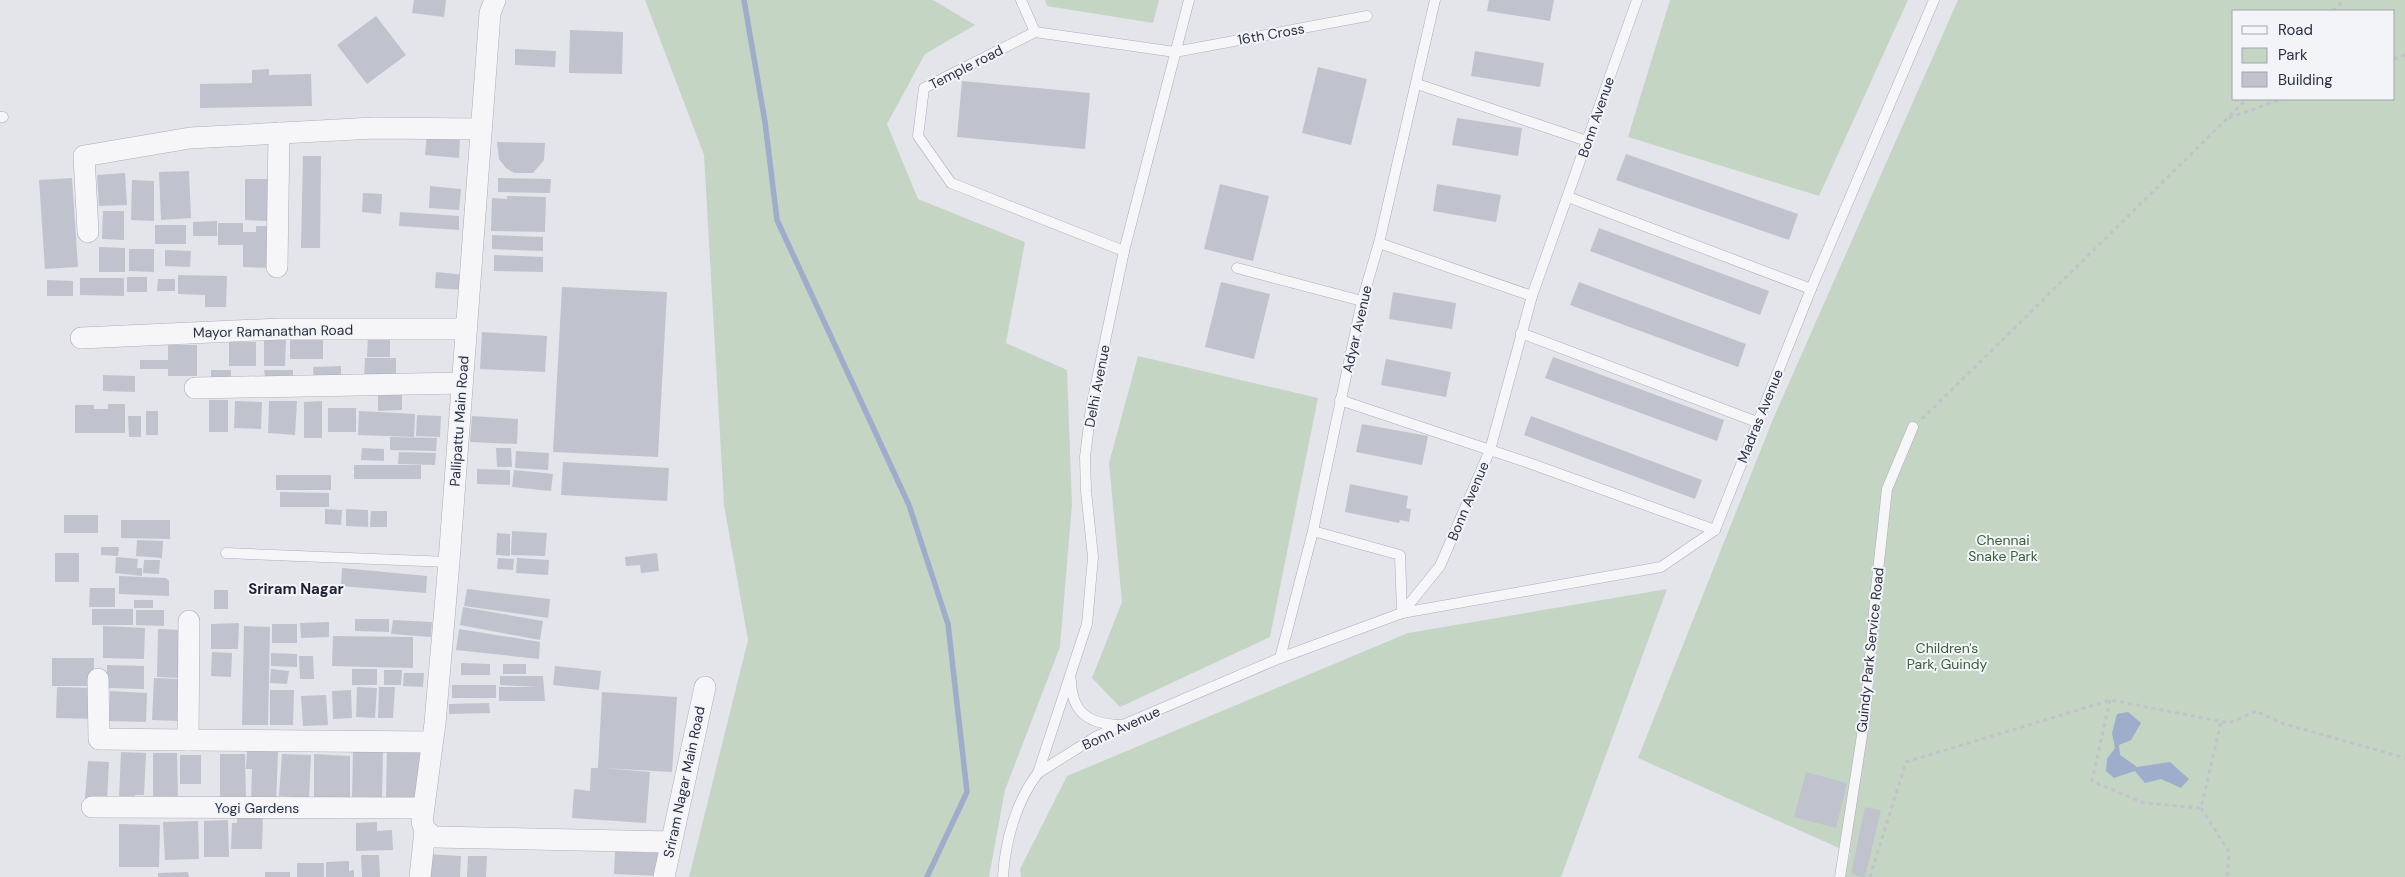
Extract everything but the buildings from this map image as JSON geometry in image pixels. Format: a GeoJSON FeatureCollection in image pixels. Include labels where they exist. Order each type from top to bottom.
{"type":"FeatureCollection","features":[{"type":"Feature","properties":{"kind":"street","name":"Pallipattu Main Road"},"geometry":{"type":"LineString","coordinates":[[420,877],[430,833],[422,822],[423,808],[432,742],[449,562],[480,129],[490,13],[495,0]]}},
{"type":"Feature","properties":{"kind":"street"},"geometry":{"type":"LineString","coordinates":[[88,232],[84,156],[190,138],[374,128],[480,129]]}},
{"type":"Feature","properties":{"kind":"street"},"geometry":{"type":"LineString","coordinates":[[277,267],[279,133]]}},
{"type":"Feature","properties":{"kind":"street","name":"Mayor Ramanathan Road"},"geometry":{"type":"LineString","coordinates":[[81,338],[280,329],[466,329]]}},
{"type":"Feature","properties":{"kind":"street"},"geometry":{"type":"LineString","coordinates":[[195,388],[462,383]]}},
{"type":"Feature","properties":{"kind":"street"},"geometry":{"type":"LineString","coordinates":[[188,740],[189,621]]}},
{"type":"Feature","properties":{"kind":"street"},"geometry":{"type":"LineString","coordinates":[[98,679],[99,739],[432,742]]}},
{"type":"Feature","properties":{"kind":"street","name":"Sriram Nagar Main Road"},"geometry":{"type":"LineString","coordinates":[[664,877],[704,687]]}},
{"type":"Feature","properties":{"kind":"street","name":"Yogi Gardens"},"geometry":{"type":"LineString","coordinates":[[92,807],[423,808]]}},
{"type":"Feature","properties":{"kind":"street"},"geometry":{"type":"LineString","coordinates":[[430,833],[672,842]]}},
{"type":"Feature","properties":{"kind":"lane"},"geometry":{"type":"LineString","coordinates":[[1021,0],[1035,32],[1175,52]]}},
{"type":"Feature","properties":{"kind":"lane","name":"Delhi Avenue"},"geometry":{"type":"LineString","coordinates":[[1038,773],[1087,624],[1093,557],[1086,491],[1085,457],[1090,418],[1124,251],[1189,0]]}},
{"type":"Feature","properties":{"kind":"lane","name":"Adyar Avenue"},"geometry":{"type":"LineString","coordinates":[[1280,658],[1313,530],[1362,301],[1379,243],[1436,0]]}},
{"type":"Feature","properties":{"kind":"lane","name":"Bonn Avenue"},"geometry":{"type":"LineString","coordinates":[[1038,773],[1096,736],[1280,658],[1402,613],[1440,566],[1490,450],[1532,296],[1637,0]]}},
{"type":"Feature","properties":{"kind":"lane","name":"Madras Avenue"},"geometry":{"type":"LineString","coordinates":[[1715,530],[1811,289],[1934,0]]}},
{"type":"Feature","properties":{"kind":"lane","name":"16th Cross"},"geometry":{"type":"LineString","coordinates":[[1175,52],[1367,16]]}},
{"type":"Feature","properties":{"kind":"lane","name":"Temple road"},"geometry":{"type":"LineString","coordinates":[[1035,32],[924,88],[918,136],[951,182],[1124,251]]}},
{"type":"Feature","properties":{"kind":"lane"},"geometry":{"type":"LineString","coordinates":[[1417,84],[1587,141]]}},
{"type":"Feature","properties":{"kind":"lane"},"geometry":{"type":"LineString","coordinates":[[1568,197],[1811,289]]}},
{"type":"Feature","properties":{"kind":"lane"},"geometry":{"type":"LineString","coordinates":[[1379,243],[1532,296]]}},
{"type":"Feature","properties":{"kind":"lane"},"geometry":{"type":"LineString","coordinates":[[1237,268],[1362,301]]}},
{"type":"Feature","properties":{"kind":"lane"},"geometry":{"type":"LineString","coordinates":[[1521,333],[1757,422]]}},
{"type":"Feature","properties":{"kind":"lane"},"geometry":{"type":"LineString","coordinates":[[1340,400],[1490,450],[1715,530]]}},
{"type":"Feature","properties":{"kind":"lane","name":"Guindy Park Service Road"},"geometry":{"type":"LineString","coordinates":[[1840,877],[1865,716],[1876,590],[1888,489],[1913,427]]}},
{"type":"Feature","properties":{"kind":"lane"},"geometry":{"type":"LineString","coordinates":[[1313,530],[1400,555],[1402,613],[1661,567],[1715,530]]}},
{"type":"Feature","properties":{"kind":"lane"},"geometry":{"type":"LineString","coordinates":[[226,553],[449,562]]}},
{"type":"Feature","properties":{"kind":"lane"},"geometry":{"type":"LineString","coordinates":[[1071,676],[1073,698],[1085,716],[1103,723],[1123,725]]}},
{"type":"Feature","properties":{"kind":"lane"},"geometry":{"type":"LineString","coordinates":[[1003,877],[1005,854],[1025,789],[1038,773]]}},
{"type":"Feature","properties":{"kind":"path"},"geometry":{"type":"LineString","coordinates":[[2334,10],[2344,0]]}},
{"type":"Feature","properties":{"kind":"path"},"geometry":{"type":"LineString","coordinates":[[1913,427],[2247,100]]}},
{"type":"Feature","properties":{"kind":"path"},"geometry":{"type":"LineString","coordinates":[[2229,118],[2279,100]]}},
{"type":"Feature","properties":{"kind":"path"},"geometry":{"type":"LineString","coordinates":[[2111,700],[2092,781],[2144,803],[2201,808]]}},
{"type":"Feature","properties":{"kind":"path"},"geometry":{"type":"LineString","coordinates":[[1870,877],[1906,762],[2111,700],[2229,723],[2256,711],[2281,723],[2405,758]]}},
{"type":"Feature","properties":{"kind":"path"},"geometry":{"type":"LineString","coordinates":[[2220,722],[2201,808],[2229,852],[2227,877]]}},
{"type":"Feature","properties":{"kind":"green space"},"geometry":{"type":"Polygon","coordinates":[[[645,0],[933,0],[975,25],[925,54],[887,124],[918,199],[1025,242],[1006,343],[1067,370],[1072,504],[1060,647],[1005,790],[989,877],[689,877],[748,640],[724,505],[704,155],[645,0]]]}},
{"type":"Feature","properties":{"kind":"green space"},"geometry":{"type":"Polygon","coordinates":[[[1045,0],[1159,0],[1153,23],[1047,6],[1045,0]]]}},
{"type":"Feature","properties":{"kind":"green space"},"geometry":{"type":"Polygon","coordinates":[[[1670,0],[1908,0],[1819,196],[1628,137],[1670,0]]]}},
{"type":"Feature","properties":{"kind":"green space"},"geometry":{"type":"Polygon","coordinates":[[[1958,0],[2405,0],[2405,877],[1844,877],[1850,853],[1638,758],[1773,419],[1958,0]]]}},
{"type":"Feature","properties":{"kind":"green space"},"geometry":{"type":"Polygon","coordinates":[[[1138,356],[1318,398],[1270,637],[1120,707],[1092,678],[1122,602],[1109,463],[1138,356]]]}},
{"type":"Feature","properties":{"kind":"green space"},"geometry":{"type":"Polygon","coordinates":[[[1667,589],[1561,877],[1021,877],[1020,869],[1067,776],[1408,633],[1667,589]]]}},
{"type":"Feature","properties":{"kind":"water"},"geometry":{"type":"Polygon","coordinates":[[[2128,712],[2141,723],[2131,740],[2119,745],[2120,755],[2137,767],[2170,762],[2189,779],[2181,788],[2161,779],[2145,783],[2135,771],[2114,778],[2106,771],[2107,759],[2115,748],[2112,733],[2117,714],[2128,712]]]}},
{"type":"Feature","properties":{"kind":"waterway"},"geometry":{"type":"LineString","coordinates":[[744,0],[765,122],[777,220],[909,505],[948,624],[967,792],[927,877]]}},
{"type":"Feature","properties":{"kind":"district","name":"Sriram Nagar"},"geometry":{"type":"Point","coordinates":[296,589]}},
{"type":"Feature","properties":{"kind":"park label","name":"Chennai Snake Park"},"geometry":{"type":"Point","coordinates":[2003,548]}},
{"type":"Feature","properties":{"kind":"park label","name":"Children's Park, Guindy"},"geometry":{"type":"Point","coordinates":[1947,656]}}]}
